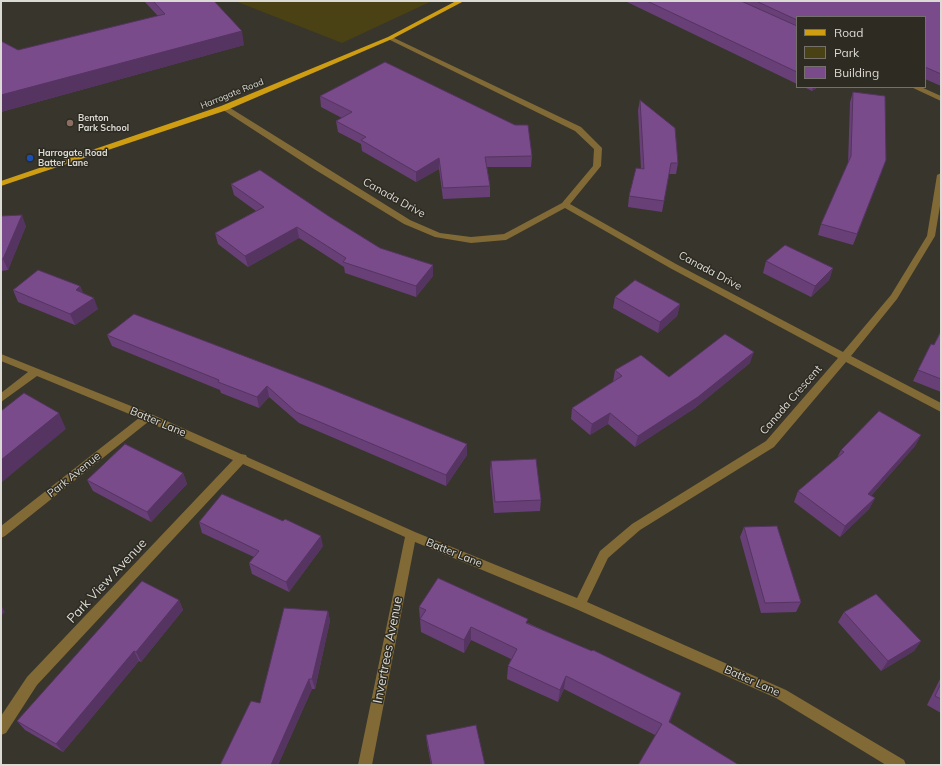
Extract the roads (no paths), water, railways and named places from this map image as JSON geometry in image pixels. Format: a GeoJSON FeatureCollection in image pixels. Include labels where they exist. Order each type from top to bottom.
{"type":"FeatureCollection","features":[{"type":"Feature","properties":{"kind":"main road","name":"Harrogate Road"},"geometry":{"type":"LineString","coordinates":[[1,184],[224,108],[390,38],[461,1]]}},
{"type":"Feature","properties":{"kind":"street","name":"Canada Drive"},"geometry":{"type":"LineString","coordinates":[[224,108],[317,168],[407,222],[438,235],[471,240],[506,237],[565,205],[597,166],[598,148],[578,129],[390,38]]}},
{"type":"Feature","properties":{"kind":"street"},"geometry":{"type":"LineString","coordinates":[[917,88],[941,99]]}},
{"type":"Feature","properties":{"kind":"street","name":"Canada Crescent"},"geometry":{"type":"LineString","coordinates":[[580,605],[604,555],[636,527],[770,444],[845,356],[894,297],[930,236],[941,175]]}},
{"type":"Feature","properties":{"kind":"street","name":"Canada Drive"},"geometry":{"type":"LineString","coordinates":[[565,205],[673,266],[941,408]]}},
{"type":"Feature","properties":{"kind":"street","name":"Batter Lane"},"geometry":{"type":"LineString","coordinates":[[1,357],[242,458],[411,535],[580,605],[781,694],[899,765]]}},
{"type":"Feature","properties":{"kind":"street"},"geometry":{"type":"LineString","coordinates":[[1,398],[37,371]]}},
{"type":"Feature","properties":{"kind":"street","name":"Park Avenue"},"geometry":{"type":"LineString","coordinates":[[1,533],[147,417]]}},
{"type":"Feature","properties":{"kind":"street","name":"Park View Avenue"},"geometry":{"type":"LineString","coordinates":[[1,728],[32,681],[242,458]]}},
{"type":"Feature","properties":{"kind":"street","name":"Invertrees Avenue"},"geometry":{"type":"LineString","coordinates":[[366,765],[411,535]]}},
{"type":"Feature","properties":{"kind":"place","name":"Benton Park School"},"geometry":{"type":"Point","coordinates":[70,123]}},
{"type":"Feature","properties":{"kind":"place","name":"Harrogate Road Batter Lane"},"geometry":{"type":"Point","coordinates":[30,158]}}]}
